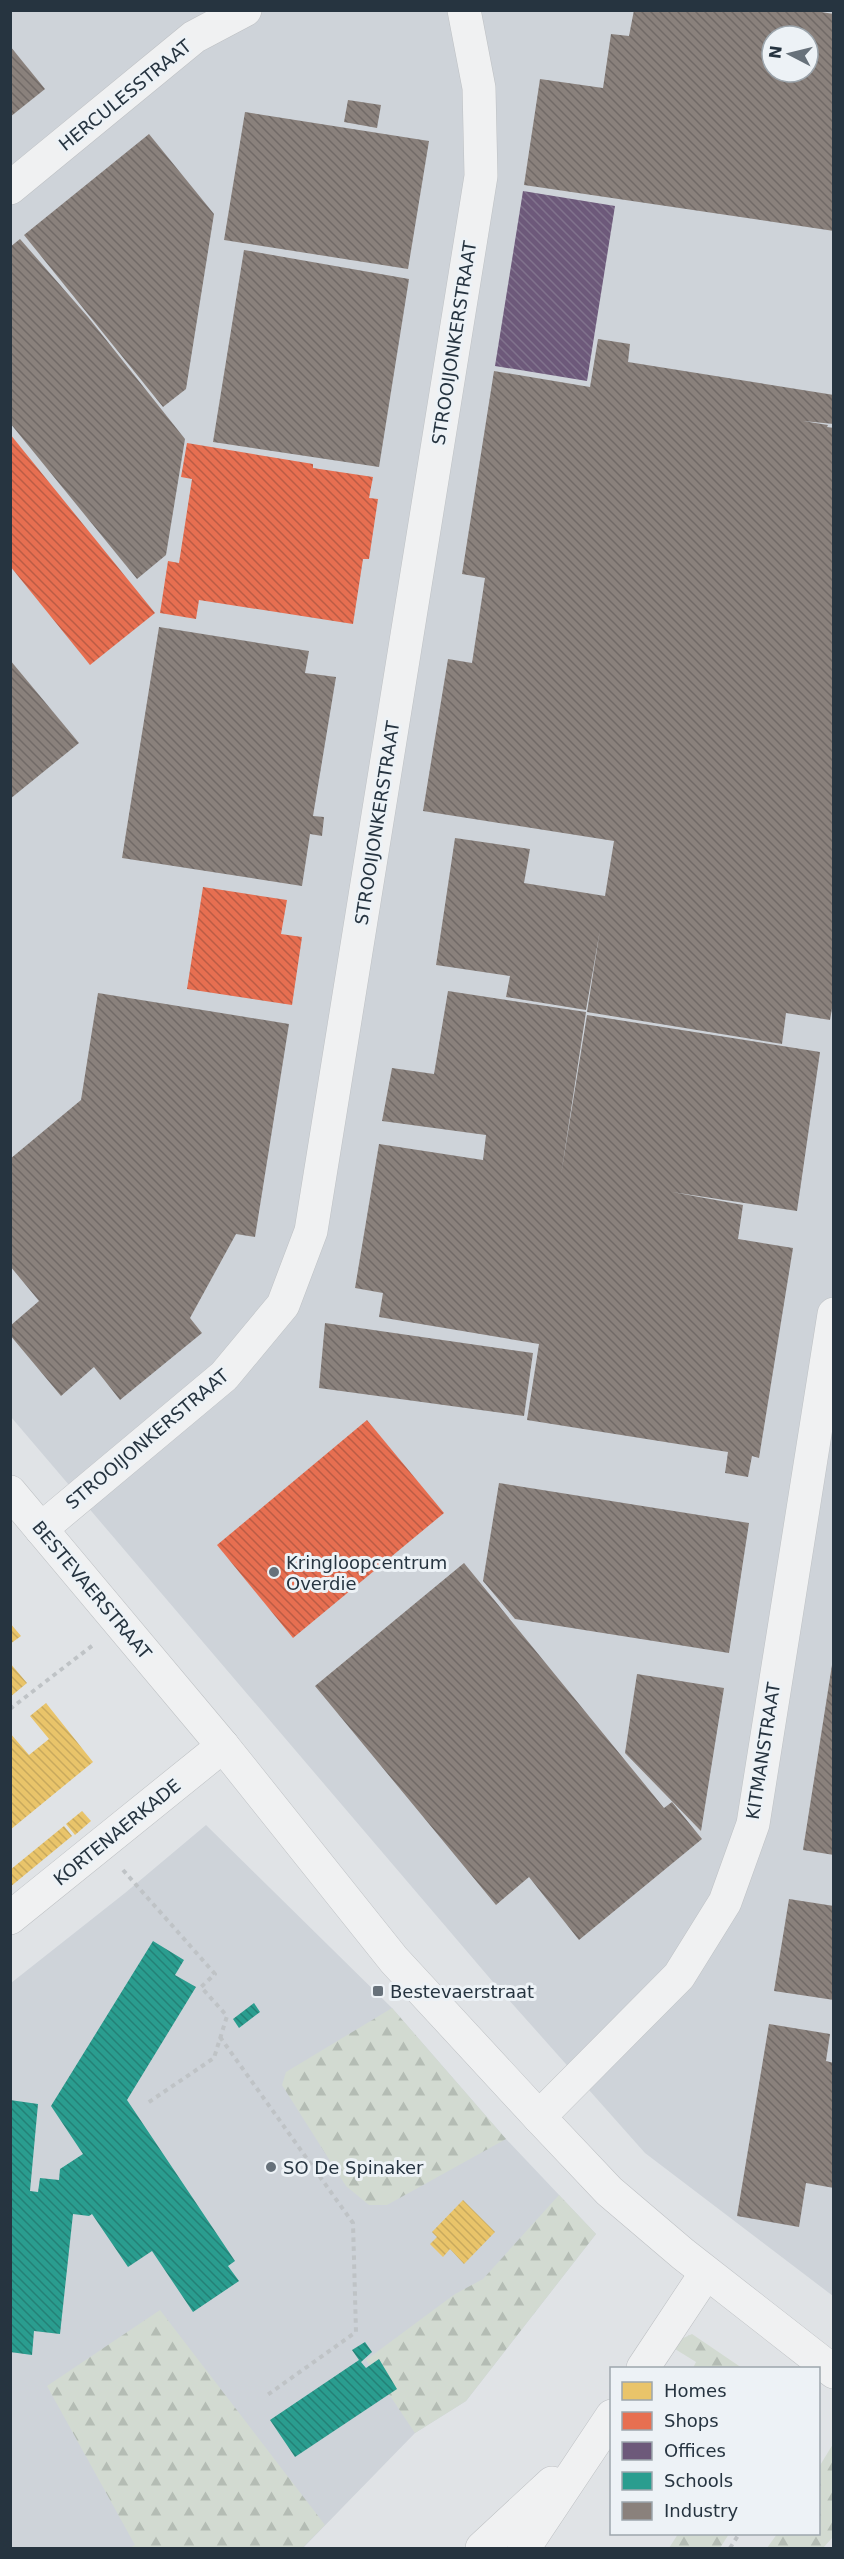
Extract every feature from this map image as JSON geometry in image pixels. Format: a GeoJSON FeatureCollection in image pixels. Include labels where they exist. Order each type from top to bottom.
{"type":"FeatureCollection","features":[{"type":"Feature","properties":{"kind":"street","name":"HERCULESSTRAAT"},"geometry":{"type":"LineString","coordinates":[[10,188],[194,37],[245,10]]}},
{"type":"Feature","properties":{"kind":"street","name":"STROOIJONKERSTRAAT"},"geometry":{"type":"LineString","coordinates":[[41,1529],[225,1376],[283,1305],[311,1231],[481,176],[479,88],[464,10]]}},
{"type":"Feature","properties":{"kind":"street","name":"KITMANSTRAAT"},"geometry":{"type":"LineString","coordinates":[[539,2117],[679,1976],[725,1902],[753,1824],[834,1314]]}},
{"type":"Feature","properties":{"kind":"street","name":"BESTEVAERSTRAAT"},"geometry":{"type":"LineString","coordinates":[[10,1492],[223,1746],[394,1960],[539,2117],[609,2191],[706,2273],[834,2372]]}},
{"type":"Feature","properties":{"kind":"street","name":"KORTENAERKADE"},"geometry":{"type":"LineString","coordinates":[[10,1918],[223,1746]]}},
{"type":"Feature","properties":{"kind":"street"},"geometry":{"type":"LineString","coordinates":[[644,2367],[706,2273]]}},
{"type":"Feature","properties":{"kind":"street"},"geometry":{"type":"LineString","coordinates":[[524,2548],[610,2419]]}},
{"type":"Feature","properties":{"kind":"street"},"geometry":{"type":"LineString","coordinates":[[482,2548],[593,2444]]}},
{"type":"Feature","properties":{"kind":"path"},"geometry":{"type":"LineString","coordinates":[[10,1709],[120,1624]]}},
{"type":"Feature","properties":{"kind":"path"},"geometry":{"type":"LineString","coordinates":[[101,1844],[215,1974],[201,1987],[227,2016],[214,2058],[146,2104]]}},
{"type":"Feature","properties":{"kind":"path"},"geometry":{"type":"LineString","coordinates":[[220,2037],[353,2223],[356,2332],[266,2396]]}},
{"type":"Feature","properties":{"kind":"path"},"geometry":{"type":"LineString","coordinates":[[730,2548],[738,2535]]}},
{"type":"Feature","properties":{"kind":"shaded area"},"geometry":{"type":"Polygon","coordinates":[[[10,11],[833,11],[833,2296],[645,2153],[493,1982],[11,1417],[10,11]]]}},
{"type":"Feature","properties":{"kind":"shaded area","name":"SO De Spinaker"},"geometry":{"type":"Polygon","coordinates":[[[206,1825],[392,2008],[506,2139],[596,2234],[466,2401],[415,2433],[303,2548],[11,2548],[11,1983],[125,1893],[206,1825]]]}},
{"type":"Feature","properties":{"kind":"green space"},"geometry":{"type":"Polygon","coordinates":[[[392,2008],[506,2139],[387,2205],[369,2205],[346,2186],[282,2085],[286,2072],[392,2008]]]}},
{"type":"Feature","properties":{"kind":"green space"},"geometry":{"type":"Polygon","coordinates":[[[559,2195],[596,2234],[466,2401],[415,2433],[366,2360],[455,2294],[483,2279],[559,2195]]]}},
{"type":"Feature","properties":{"kind":"green space"},"geometry":{"type":"Polygon","coordinates":[[[160,2310],[325,2525],[302,2548],[130,2548],[135,2545],[47,2386],[160,2310]]]}},
{"type":"Feature","properties":{"kind":"green space"},"geometry":{"type":"Polygon","coordinates":[[[692,2334],[741,2367],[694,2367],[696,2362],[675,2349],[679,2340],[692,2334]]]}},
{"type":"Feature","properties":{"kind":"green space"},"geometry":{"type":"Polygon","coordinates":[[[833,2444],[833,2537],[823,2548],[767,2548],[776,2535],[820,2535],[820,2465],[833,2444]]]}},
{"type":"Feature","properties":{"kind":"green space"},"geometry":{"type":"Polygon","coordinates":[[[677,2535],[728,2535],[720,2548],[669,2548],[677,2535]]]}},
{"type":"Feature","properties":{"kind":"building: Homes"},"geometry":{"type":"Polygon","coordinates":[[[10,1623],[21,1636],[10,1644],[10,1623]]]}},
{"type":"Feature","properties":{"kind":"building: Homes"},"geometry":{"type":"Polygon","coordinates":[[[10,1663],[27,1683],[10,1697],[10,1663]]]}},
{"type":"Feature","properties":{"kind":"building: Homes"},"geometry":{"type":"Polygon","coordinates":[[[46,1703],[93,1762],[10,1830],[10,1733],[29,1755],[49,1739],[30,1716],[46,1703]]]}},
{"type":"Feature","properties":{"kind":"building: Homes"},"geometry":{"type":"Polygon","coordinates":[[[82,1811],[91,1821],[75,1835],[66,1824],[82,1811]]]}},
{"type":"Feature","properties":{"kind":"building: Homes"},"geometry":{"type":"Polygon","coordinates":[[[64,1826],[72,1836],[10,1887],[10,1870],[64,1826]]]}},
{"type":"Feature","properties":{"kind":"building: Homes"},"geometry":{"type":"Polygon","coordinates":[[[463,2200],[495,2232],[464,2264],[450,2249],[443,2257],[430,2244],[437,2237],[432,2232],[463,2200]]]}},
{"type":"Feature","properties":{"kind":"building: Shops"},"geometry":{"type":"Polygon","coordinates":[[[10,434],[155,613],[90,665],[10,566],[10,434]]]}},
{"type":"Feature","properties":{"kind":"building: Shops"},"geometry":{"type":"Polygon","coordinates":[[[187,443],[313,464],[313,468],[373,477],[369,498],[378,499],[369,559],[363,559],[353,624],[199,600],[196,619],[160,613],[168,561],[179,563],[192,479],[181,477],[187,443]]]}},
{"type":"Feature","properties":{"kind":"building: Shops"},"geometry":{"type":"Polygon","coordinates":[[[203,887],[287,900],[281,934],[302,937],[292,1005],[187,989],[203,887]]]}},
{"type":"Feature","properties":{"kind":"building: Shops"},"geometry":{"type":"Polygon","coordinates":[[[367,1420],[444,1513],[293,1638],[217,1545],[367,1420]]]}},
{"type":"Feature","properties":{"kind":"building: Offices"},"geometry":{"type":"Polygon","coordinates":[[[523,191],[615,206],[587,381],[495,366],[523,191]]]}},
{"type":"Feature","properties":{"kind":"building: Schools"},"geometry":{"type":"Polygon","coordinates":[[[153,1941],[184,1960],[175,1975],[196,1987],[127,2100],[235,2261],[228,2266],[239,2281],[193,2312],[152,2251],[128,2267],[92,2214],[89,2216],[73,2214],[60,2334],[34,2331],[32,2355],[10,2352],[10,2100],[38,2104],[30,2191],[38,2192],[40,2178],[59,2180],[60,2169],[83,2154],[51,2106],[153,1941]]]}},
{"type":"Feature","properties":{"kind":"building: Schools"},"geometry":{"type":"Polygon","coordinates":[[[254,2003],[260,2012],[239,2028],[233,2019],[254,2003]]]}},
{"type":"Feature","properties":{"kind":"building: Schools"},"geometry":{"type":"Polygon","coordinates":[[[365,2342],[372,2352],[361,2362],[366,2368],[379,2359],[397,2389],[295,2457],[270,2420],[359,2360],[352,2350],[365,2342]]]}},
{"type":"Feature","properties":{"kind":"building: Industry"},"geometry":{"type":"Polygon","coordinates":[[[634,10],[808,10],[834,14],[834,231],[524,185],[540,79],[603,88],[611,34],[629,36],[634,10]]]}},
{"type":"Feature","properties":{"kind":"building: Industry"},"geometry":{"type":"Polygon","coordinates":[[[10,46],[45,89],[10,117],[10,46]]]}},
{"type":"Feature","properties":{"kind":"building: Industry"},"geometry":{"type":"Polygon","coordinates":[[[348,100],[381,105],[377,128],[344,122],[348,100]]]}},
{"type":"Feature","properties":{"kind":"building: Industry"},"geometry":{"type":"Polygon","coordinates":[[[245,112],[429,141],[408,269],[224,240],[245,112]]]}},
{"type":"Feature","properties":{"kind":"building: Industry"},"geometry":{"type":"Polygon","coordinates":[[[149,134],[214,214],[186,389],[163,407],[24,235],[149,134]]]}},
{"type":"Feature","properties":{"kind":"building: Industry"},"geometry":{"type":"Polygon","coordinates":[[[20,239],[88,317],[185,439],[166,555],[137,579],[10,423],[10,247],[20,239]]]}},
{"type":"Feature","properties":{"kind":"building: Industry"},"geometry":{"type":"Polygon","coordinates":[[[244,250],[409,279],[379,467],[213,442],[244,250]]]}},
{"type":"Feature","properties":{"kind":"building: Industry"},"geometry":{"type":"Polygon","coordinates":[[[598,339],[630,344],[628,362],[834,395],[834,424],[803,421],[834,428],[834,997],[830,1020],[786,1013],[782,1044],[587,1012],[600,930],[586,1010],[506,997],[510,976],[436,965],[455,838],[530,849],[524,883],[605,896],[614,841],[423,811],[448,659],[472,663],[485,578],[462,574],[494,371],[590,387],[598,339]]]}},
{"type":"Feature","properties":{"kind":"building: Industry"},"geometry":{"type":"Polygon","coordinates":[[[159,627],[309,651],[305,673],[336,677],[313,816],[324,817],[322,836],[310,834],[302,886],[122,858],[159,627]]]}},
{"type":"Feature","properties":{"kind":"building: Industry"},"geometry":{"type":"Polygon","coordinates":[[[10,660],[79,743],[10,799],[10,660]]]}},
{"type":"Feature","properties":{"kind":"building: Industry"},"geometry":{"type":"Polygon","coordinates":[[[448,991],[586,1012],[561,1175],[587,1015],[820,1052],[797,1211],[672,1192],[743,1205],[738,1239],[793,1248],[759,1458],[752,1456],[748,1477],[725,1473],[728,1452],[527,1420],[539,1344],[379,1317],[383,1293],[355,1288],[379,1144],[483,1160],[486,1135],[382,1121],[392,1068],[434,1074],[448,991]]]}},
{"type":"Feature","properties":{"kind":"building: Industry"},"geometry":{"type":"Polygon","coordinates":[[[98,993],[289,1024],[255,1237],[236,1234],[190,1318],[202,1333],[120,1400],[94,1367],[61,1396],[10,1335],[10,1326],[39,1301],[10,1266],[10,1159],[81,1100],[98,993]]]}},
{"type":"Feature","properties":{"kind":"building: Industry"},"geometry":{"type":"Polygon","coordinates":[[[325,1323],[533,1353],[524,1416],[319,1388],[325,1323]]]}},
{"type":"Feature","properties":{"kind":"building: Industry"},"geometry":{"type":"Polygon","coordinates":[[[499,1483],[749,1523],[729,1653],[515,1619],[483,1581],[499,1483]]]}},
{"type":"Feature","properties":{"kind":"building: Industry"},"geometry":{"type":"Polygon","coordinates":[[[464,1563],[664,1808],[672,1802],[702,1839],[579,1940],[529,1877],[496,1905],[315,1686],[464,1563]]]}},
{"type":"Feature","properties":{"kind":"building: Industry"},"geometry":{"type":"Polygon","coordinates":[[[832,1665],[834,1665],[834,1855],[803,1850],[832,1665]]]}},
{"type":"Feature","properties":{"kind":"building: Industry"},"geometry":{"type":"Polygon","coordinates":[[[637,1674],[724,1688],[701,1831],[625,1753],[637,1674]]]}},
{"type":"Feature","properties":{"kind":"building: Industry"},"geometry":{"type":"Polygon","coordinates":[[[789,1899],[834,1906],[834,2000],[774,1991],[789,1899]]]}},
{"type":"Feature","properties":{"kind":"building: Industry"},"geometry":{"type":"Polygon","coordinates":[[[769,2024],[830,2034],[826,2061],[834,2063],[834,2188],[806,2183],[799,2227],[737,2216],[769,2024]]]}},
{"type":"Feature","properties":{"kind":"place","name":"Kringloopcentrum Overdie"},"geometry":{"type":"Point","coordinates":[274,1572]}},
{"type":"Feature","properties":{"kind":"place","name":"Bestevaerstraat"},"geometry":{"type":"Point","coordinates":[378,1991]}},
{"type":"Feature","properties":{"kind":"place","name":"SO De Spinaker"},"geometry":{"type":"Point","coordinates":[271,2167]}}]}
